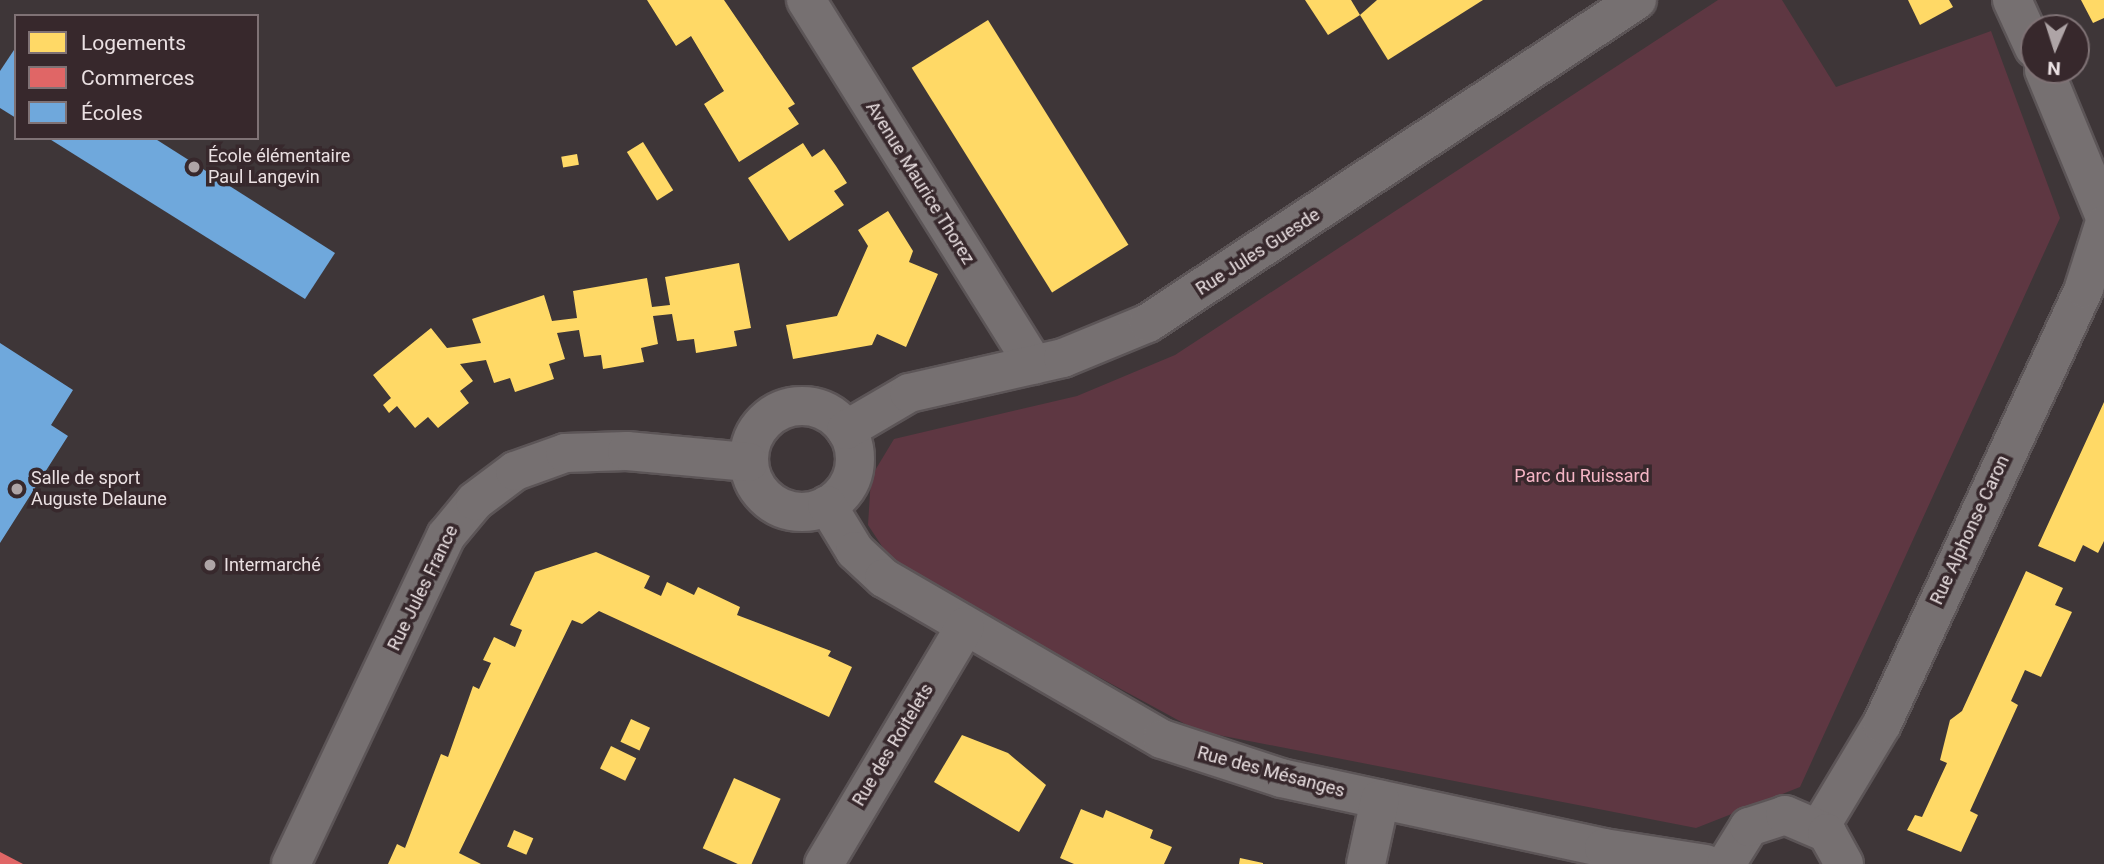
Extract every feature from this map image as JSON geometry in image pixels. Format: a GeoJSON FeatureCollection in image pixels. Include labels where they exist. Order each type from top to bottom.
{"type":"FeatureCollection","features":[{"type":"Feature","properties":{"kind":"street","name":"Rue Jules Guesde"},"geometry":{"type":"LineString","coordinates":[[846,430],[909,393],[1034,365],[1114,340],[1165,313],[1637,0]]}},
{"type":"Feature","properties":{"kind":"street"},"geometry":{"type":"LineString","coordinates":[[2012,0],[2020,17]]}},
{"type":"Feature","properties":{"kind":"street","name":"Avenue Maurice Thorez"},"geometry":{"type":"LineString","coordinates":[[815,15],[1034,365]]}},
{"type":"Feature","properties":{"kind":"street","name":"Rue Alphonse Caron"},"geometry":{"type":"LineString","coordinates":[[1820,827],[1882,724],[2087,280],[2103,207],[2050,84]]}},
{"type":"Feature","properties":{"kind":"street"},"geometry":{"type":"LineString","coordinates":[[789,407],[821,409],[846,430],[854,468],[845,489],[827,505],[804,512],[772,503],[755,486],[749,462],[761,424],[789,407]]}},
{"type":"Feature","properties":{"kind":"street","name":"Rue Jules France"},"geometry":{"type":"LineString","coordinates":[[291,864],[446,536],[475,501],[515,471],[565,453],[627,451],[749,462]]}},
{"type":"Feature","properties":{"kind":"street","name":"Rue des Mésanges"},"geometry":{"type":"LineString","coordinates":[[827,505],[868,565],[965,627],[1162,739],[1230,764],[1380,800],[1706,864]]}},
{"type":"Feature","properties":{"kind":"street","name":"Rue des Roitelets"},"geometry":{"type":"LineString","coordinates":[[824,864],[965,627]]}},
{"type":"Feature","properties":{"kind":"street"},"geometry":{"type":"LineString","coordinates":[[1366,864],[1380,800]]}},
{"type":"Feature","properties":{"kind":"street"},"geometry":{"type":"LineString","coordinates":[[1726,864],[1742,833],[1766,818],[1794,816],[1820,827],[1844,864]]}},
{"type":"Feature","properties":{"kind":"green space","name":"Parc du Ruissard"},"geometry":{"type":"Polygon","coordinates":[[[1718,0],[1782,0],[1836,87],[1991,31],[2060,218],[1800,787],[1696,828],[1198,731],[895,566],[868,525],[871,477],[894,439],[1077,396],[1175,355],[1718,0]]]}},
{"type":"Feature","properties":{"kind":"building: Logements"},"geometry":{"type":"Polygon","coordinates":[[[647,0],[724,0],[795,104],[788,108],[799,124],[739,162],[704,104],[724,91],[691,36],[676,46],[647,0]]]}},
{"type":"Feature","properties":{"kind":"building: Logements"},"geometry":{"type":"Polygon","coordinates":[[[1305,0],[1351,0],[1360,15],[1328,35],[1305,0]]]}},
{"type":"Feature","properties":{"kind":"building: Logements"},"geometry":{"type":"Polygon","coordinates":[[[1377,0],[1483,0],[1388,60],[1360,15],[1377,0]]]}},
{"type":"Feature","properties":{"kind":"building: Logements"},"geometry":{"type":"Polygon","coordinates":[[[1908,0],[1949,0],[1953,7],[1920,25],[1908,0]]]}},
{"type":"Feature","properties":{"kind":"building: Logements"},"geometry":{"type":"Polygon","coordinates":[[[2081,0],[2104,0],[2104,18],[2093,23],[2081,0]]]}},
{"type":"Feature","properties":{"kind":"building: Logements"},"geometry":{"type":"Polygon","coordinates":[[[988,20],[1128,245],[1052,292],[912,68],[988,20]]]}},
{"type":"Feature","properties":{"kind":"building: Logements"},"geometry":{"type":"Polygon","coordinates":[[[643,142],[673,190],[657,200],[627,152],[643,142]]]}},
{"type":"Feature","properties":{"kind":"building: Logements"},"geometry":{"type":"Polygon","coordinates":[[[803,143],[812,157],[824,149],[836,166],[847,183],[834,191],[844,205],[789,241],[748,178],[803,143]]]}},
{"type":"Feature","properties":{"kind":"building: Logements"},"geometry":{"type":"Polygon","coordinates":[[[577,154],[579,165],[563,168],[561,157],[577,154]]]}},
{"type":"Feature","properties":{"kind":"building: Logements"},"geometry":{"type":"Polygon","coordinates":[[[888,211],[913,251],[909,262],[938,274],[906,347],[877,334],[872,345],[793,359],[786,325],[837,316],[868,246],[858,230],[888,211]]]}},
{"type":"Feature","properties":{"kind":"building: Logements"},"geometry":{"type":"Polygon","coordinates":[[[739,263],[751,328],[734,331],[737,346],[696,353],[694,339],[677,341],[672,314],[653,316],[658,344],[641,348],[644,362],[603,369],[601,355],[584,357],[579,330],[557,333],[565,359],[549,364],[554,379],[515,392],[510,378],[494,383],[486,360],[460,364],[473,381],[460,391],[469,403],[438,428],[428,417],[415,428],[397,406],[389,413],[383,405],[391,398],[373,375],[431,328],[447,348],[481,343],[472,319],[544,295],[552,321],[577,318],[573,291],[647,278],[652,307],[670,305],[665,277],[739,263]]]}},
{"type":"Feature","properties":{"kind":"building: Logements"},"geometry":{"type":"Polygon","coordinates":[[[2104,402],[2104,541],[2098,553],[2083,545],[2075,562],[2038,546],[2104,402]]]}},
{"type":"Feature","properties":{"kind":"building: Logements"},"geometry":{"type":"Polygon","coordinates":[[[596,552],[650,576],[644,588],[661,596],[667,582],[694,595],[698,587],[740,607],[737,615],[831,651],[828,656],[852,667],[829,717],[599,611],[582,624],[572,620],[459,853],[481,864],[388,864],[397,844],[405,848],[441,754],[448,757],[473,686],[479,689],[491,663],[483,660],[494,637],[515,647],[522,630],[510,625],[535,572],[596,552]]]}},
{"type":"Feature","properties":{"kind":"building: Logements"},"geometry":{"type":"Polygon","coordinates":[[[2026,571],[2063,588],[2055,605],[2072,612],[2041,677],[2025,670],[2011,701],[2018,705],[1970,811],[1978,815],[1961,852],[1907,830],[1915,815],[1922,817],[1947,763],[1940,760],[1950,720],[1962,711],[2026,571]]]}},
{"type":"Feature","properties":{"kind":"building: Logements"},"geometry":{"type":"Polygon","coordinates":[[[631,719],[650,728],[639,751],[620,742],[631,719]]]}},
{"type":"Feature","properties":{"kind":"building: Logements"},"geometry":{"type":"Polygon","coordinates":[[[962,735],[1008,753],[1046,785],[1019,832],[934,782],[962,735]]]}},
{"type":"Feature","properties":{"kind":"building: Logements"},"geometry":{"type":"Polygon","coordinates":[[[611,746],[636,758],[625,781],[600,768],[611,746]]]}},
{"type":"Feature","properties":{"kind":"building: Logements"},"geometry":{"type":"Polygon","coordinates":[[[734,778],[781,799],[752,864],[738,864],[703,848],[734,778]]]}},
{"type":"Feature","properties":{"kind":"building: Logements"},"geometry":{"type":"Polygon","coordinates":[[[1081,809],[1103,818],[1106,810],[1153,830],[1150,838],[1172,847],[1164,864],[1074,864],[1060,858],[1081,809]]]}},
{"type":"Feature","properties":{"kind":"building: Logements"},"geometry":{"type":"Polygon","coordinates":[[[514,830],[533,838],[526,855],[507,847],[514,830]]]}},
{"type":"Feature","properties":{"kind":"building: Logements"},"geometry":{"type":"Polygon","coordinates":[[[1240,858],[1263,863],[1263,864],[1239,864],[1240,858]]]}},
{"type":"Feature","properties":{"kind":"building: Commerces"},"geometry":{"type":"Polygon","coordinates":[[[0,852],[23,864],[0,864],[0,852]]]}},
{"type":"Feature","properties":{"kind":"building: Écoles"},"geometry":{"type":"Polygon","coordinates":[[[14,50],[14,117],[0,108],[0,71],[14,50]]]}},
{"type":"Feature","properties":{"kind":"building: Écoles"},"geometry":{"type":"Polygon","coordinates":[[[51,140],[157,140],[335,253],[305,299],[51,140]]]}},
{"type":"Feature","properties":{"kind":"building: Écoles","name":"Salle de sport Auguste Delaune"},"geometry":{"type":"Polygon","coordinates":[[[0,343],[73,390],[51,425],[68,436],[0,543],[0,343]]]}},
{"type":"Feature","properties":{"kind":"place","name":"École élémentaire Paul Langevin"},"geometry":{"type":"Point","coordinates":[194,167]}},
{"type":"Feature","properties":{"kind":"place","name":"Salle de sport Auguste Delaune"},"geometry":{"type":"Point","coordinates":[17,489]}},
{"type":"Feature","properties":{"kind":"place","name":"Intermarché"},"geometry":{"type":"Point","coordinates":[210,565]}}]}
